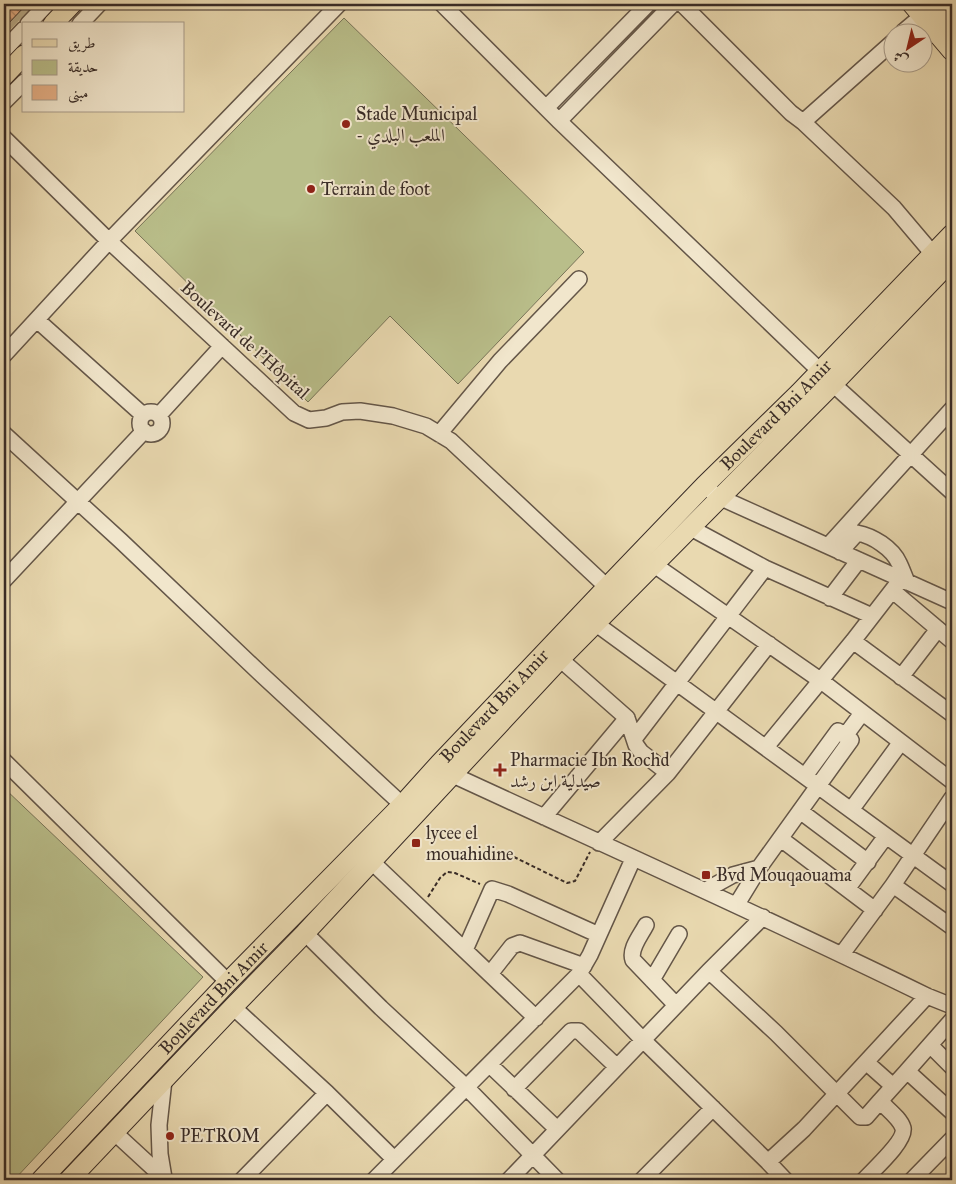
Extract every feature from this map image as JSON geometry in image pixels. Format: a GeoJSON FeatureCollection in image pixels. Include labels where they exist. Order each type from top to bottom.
{"type":"FeatureCollection","features":[{"type":"Feature","properties":{"kind":"main road"},"geometry":{"type":"LineString","coordinates":[[55,22],[72,4]]}},
{"type":"Feature","properties":{"kind":"main road"},"geometry":{"type":"LineString","coordinates":[[923,8],[952,24]]}},
{"type":"Feature","properties":{"kind":"main road"},"geometry":{"type":"LineString","coordinates":[[923,8],[952,51]]}},
{"type":"Feature","properties":{"kind":"main road"},"geometry":{"type":"LineString","coordinates":[[4,76],[22,57]]}},
{"type":"Feature","properties":{"kind":"main road","name":"Boulevard Bni Amir"},"geometry":{"type":"LineString","coordinates":[[827,377],[952,234]]}},
{"type":"Feature","properties":{"kind":"main road","name":"Boulevard Bni Amir"},"geometry":{"type":"LineString","coordinates":[[41,1180],[228,982],[408,810],[607,587],[712,492],[827,377],[952,260]]}},
{"type":"Feature","properties":{"kind":"main road","name":"Boulevard Bni Amir"},"geometry":{"type":"LineString","coordinates":[[446,769],[560,659],[689,528],[712,492]]}},
{"type":"Feature","properties":{"kind":"main road","name":"Boulevard Bni Amir"},"geometry":{"type":"LineString","coordinates":[[69,1180],[372,862],[408,810]]}},
{"type":"Feature","properties":{"kind":"street"},"geometry":{"type":"LineString","coordinates":[[30,22],[47,4]]}},
{"type":"Feature","properties":{"kind":"street"},"geometry":{"type":"LineString","coordinates":[[82,22],[99,4]]}},
{"type":"Feature","properties":{"kind":"street"},"geometry":{"type":"LineString","coordinates":[[4,355],[109,241],[339,4]]}},
{"type":"Feature","properties":{"kind":"street"},"geometry":{"type":"LineString","coordinates":[[442,4],[560,122],[827,377],[952,492]]}},
{"type":"Feature","properties":{"kind":"street"},"geometry":{"type":"LineString","coordinates":[[546,108],[648,4]]}},
{"type":"Feature","properties":{"kind":"street"},"geometry":{"type":"LineString","coordinates":[[560,122],[673,4]]}},
{"type":"Feature","properties":{"kind":"street"},"geometry":{"type":"LineString","coordinates":[[682,4],[791,113],[803,122],[894,208],[933,254]]}},
{"type":"Feature","properties":{"kind":"street"},"geometry":{"type":"LineString","coordinates":[[911,22],[923,8]]}},
{"type":"Feature","properties":{"kind":"street"},"geometry":{"type":"LineString","coordinates":[[4,50],[22,31]]}},
{"type":"Feature","properties":{"kind":"street"},"geometry":{"type":"LineString","coordinates":[[614,39],[626,52]]}},
{"type":"Feature","properties":{"kind":"street"},"geometry":{"type":"LineString","coordinates":[[803,122],[884,50]]}},
{"type":"Feature","properties":{"kind":"street"},"geometry":{"type":"LineString","coordinates":[[4,102],[22,84]]}},
{"type":"Feature","properties":{"kind":"street","name":"Boulevard de l'Hôpital"},"geometry":{"type":"LineString","coordinates":[[4,138],[109,241],[294,413],[309,420],[326,418],[342,412],[360,411],[393,416],[426,426],[451,441],[607,587]]}},
{"type":"Feature","properties":{"kind":"street"},"geometry":{"type":"LineString","coordinates":[[439,434],[500,361],[579,279]]}},
{"type":"Feature","properties":{"kind":"street"},"geometry":{"type":"LineString","coordinates":[[37,320],[143,415]]}},
{"type":"Feature","properties":{"kind":"street"},"geometry":{"type":"LineString","coordinates":[[159,415],[222,346]]}},
{"type":"Feature","properties":{"kind":"street"},"geometry":{"type":"LineString","coordinates":[[834,549],[911,454],[952,409]]}},
{"type":"Feature","properties":{"kind":"street"},"geometry":{"type":"LineString","coordinates":[[151,412],[159,415],[162,422],[159,430],[152,434],[144,431],[140,423],[143,415],[151,412]]}},
{"type":"Feature","properties":{"kind":"street"},"geometry":{"type":"LineString","coordinates":[[4,580],[144,431]]}},
{"type":"Feature","properties":{"kind":"street"},"geometry":{"type":"LineString","coordinates":[[4,434],[408,810]]}},
{"type":"Feature","properties":{"kind":"street"},"geometry":{"type":"LineString","coordinates":[[712,492],[859,560],[900,584],[952,602]]}},
{"type":"Feature","properties":{"kind":"street"},"geometry":{"type":"LineString","coordinates":[[689,528],[765,568],[872,616]]}},
{"type":"Feature","properties":{"kind":"street"},"geometry":{"type":"LineString","coordinates":[[834,549],[857,533],[866,535],[883,545],[898,561],[900,584],[938,629],[952,641]]}},
{"type":"Feature","properties":{"kind":"street"},"geometry":{"type":"LineString","coordinates":[[830,598],[859,560]]}},
{"type":"Feature","properties":{"kind":"street"},"geometry":{"type":"LineString","coordinates":[[653,564],[820,680],[952,781]]}},
{"type":"Feature","properties":{"kind":"street"},"geometry":{"type":"LineString","coordinates":[[634,739],[765,568]]}},
{"type":"Feature","properties":{"kind":"street"},"geometry":{"type":"LineString","coordinates":[[766,748],[900,584]]}},
{"type":"Feature","properties":{"kind":"street"},"geometry":{"type":"LineString","coordinates":[[595,623],[952,884]]}},
{"type":"Feature","properties":{"kind":"street"},"geometry":{"type":"LineString","coordinates":[[901,676],[938,629]]}},
{"type":"Feature","properties":{"kind":"street"},"geometry":{"type":"LineString","coordinates":[[853,641],[952,714]]}},
{"type":"Feature","properties":{"kind":"street"},"geometry":{"type":"LineString","coordinates":[[597,842],[668,774],[769,644]]}},
{"type":"Feature","properties":{"kind":"street"},"geometry":{"type":"LineString","coordinates":[[560,659],[627,718],[634,739],[641,752],[668,774]]}},
{"type":"Feature","properties":{"kind":"street"},"geometry":{"type":"LineString","coordinates":[[845,736],[862,713]]}},
{"type":"Feature","properties":{"kind":"street"},"geometry":{"type":"LineString","coordinates":[[544,817],[627,718]]}},
{"type":"Feature","properties":{"kind":"street"},"geometry":{"type":"LineString","coordinates":[[738,904],[760,868],[850,740],[838,731],[805,776]]}},
{"type":"Feature","properties":{"kind":"street"},"geometry":{"type":"LineString","coordinates":[[851,810],[901,742]]}},
{"type":"Feature","properties":{"kind":"street"},"geometry":{"type":"LineString","coordinates":[[4,761],[228,982]]}},
{"type":"Feature","properties":{"kind":"street"},"geometry":{"type":"LineString","coordinates":[[446,769],[597,842],[738,904],[927,996],[952,1006]]}},
{"type":"Feature","properties":{"kind":"street"},"geometry":{"type":"LineString","coordinates":[[842,954],[914,856],[952,798]]}},
{"type":"Feature","properties":{"kind":"street"},"geometry":{"type":"LineString","coordinates":[[800,811],[868,862]]}},
{"type":"Feature","properties":{"kind":"street"},"geometry":{"type":"LineString","coordinates":[[847,889],[886,836]]}},
{"type":"Feature","properties":{"kind":"street"},"geometry":{"type":"LineString","coordinates":[[780,839],[875,910]]}},
{"type":"Feature","properties":{"kind":"street"},"geometry":{"type":"LineString","coordinates":[[374,1180],[490,1065],[581,970],[634,858]]}},
{"type":"Feature","properties":{"kind":"street"},"geometry":{"type":"LineString","coordinates":[[372,862],[536,1018]]}},
{"type":"Feature","properties":{"kind":"street"},"geometry":{"type":"LineString","coordinates":[[706,890],[733,875],[760,868]]}},
{"type":"Feature","properties":{"kind":"street"},"geometry":{"type":"LineString","coordinates":[[893,885],[952,927]]}},
{"type":"Feature","properties":{"kind":"street"},"geometry":{"type":"LineString","coordinates":[[465,950],[492,889],[508,894],[599,935]]}},
{"type":"Feature","properties":{"kind":"street"},"geometry":{"type":"LineString","coordinates":[[509,1180],[763,917]]}},
{"type":"Feature","properties":{"kind":"street"},"geometry":{"type":"LineString","coordinates":[[646,925],[631,955],[633,960],[676,1005]]}},
{"type":"Feature","properties":{"kind":"street"},"geometry":{"type":"LineString","coordinates":[[305,933],[381,1008],[466,1087],[557,1180]]}},
{"type":"Feature","properties":{"kind":"street"},"geometry":{"type":"LineString","coordinates":[[652,980],[679,934]]}},
{"type":"Feature","properties":{"kind":"street"},"geometry":{"type":"LineString","coordinates":[[490,974],[512,946],[520,943],[581,970],[643,1040],[785,1180]]}},
{"type":"Feature","properties":{"kind":"street"},"geometry":{"type":"LineString","coordinates":[[709,971],[863,1118],[866,1117],[952,1020]]}},
{"type":"Feature","properties":{"kind":"street"},"geometry":{"type":"LineString","coordinates":[[768,1162],[804,1130],[927,996]]}},
{"type":"Feature","properties":{"kind":"street"},"geometry":{"type":"LineString","coordinates":[[233,1006],[327,1093],[394,1159]]}},
{"type":"Feature","properties":{"kind":"street"},"geometry":{"type":"LineString","coordinates":[[514,1088],[571,1031],[575,1030],[579,1031],[617,1067]]}},
{"type":"Feature","properties":{"kind":"street"},"geometry":{"type":"LineString","coordinates":[[930,1045],[952,1066]]}},
{"type":"Feature","properties":{"kind":"street"},"geometry":{"type":"LineString","coordinates":[[866,1062],[893,1086]]}},
{"type":"Feature","properties":{"kind":"street"},"geometry":{"type":"LineString","coordinates":[[490,1065],[557,1129]]}},
{"type":"Feature","properties":{"kind":"street"},"geometry":{"type":"LineString","coordinates":[[907,1071],[952,1112]]}},
{"type":"Feature","properties":{"kind":"street"},"geometry":{"type":"LineString","coordinates":[[164,1080],[159,1125],[160,1154],[165,1179]]}},
{"type":"Feature","properties":{"kind":"street"},"geometry":{"type":"LineString","coordinates":[[242,1180],[327,1093]]}},
{"type":"Feature","properties":{"kind":"street"},"geometry":{"type":"LineString","coordinates":[[864,1180],[897,1144],[904,1130],[880,1101]]}},
{"type":"Feature","properties":{"kind":"street"},"geometry":{"type":"LineString","coordinates":[[642,1180],[712,1108]]}},
{"type":"Feature","properties":{"kind":"street"},"geometry":{"type":"LineString","coordinates":[[115,1132],[165,1179]]}},
{"type":"Feature","properties":{"kind":"street"},"geometry":{"type":"LineString","coordinates":[[912,1180],[952,1139]]}},
{"type":"Feature","properties":{"kind":"path"},"geometry":{"type":"LineString","coordinates":[[514,858],[567,883],[576,881],[597,842]]}},
{"type":"Feature","properties":{"kind":"path"},"geometry":{"type":"LineString","coordinates":[[421,908],[440,878],[447,872],[454,873],[492,889]]}},
{"type":"Feature","properties":{"kind":"green space","name":"Stade Municipal - الملعب البلدي"},"geometry":{"type":"Polygon","coordinates":[[[344,18],[584,252],[458,384],[390,316],[308,402],[135,231],[344,18]]]}},
{"type":"Feature","properties":{"kind":"green space"},"geometry":{"type":"Polygon","coordinates":[[[4,788],[203,977],[14,1180],[4,1180],[4,788]]]}},
{"type":"Feature","properties":{"kind":"building"},"geometry":{"type":"Polygon","coordinates":[[[4,4],[27,4],[4,28],[4,4]]]}},
{"type":"Feature","properties":{"kind":"place","name":"Stade Municipal - الملعب البلدي"},"geometry":{"type":"Point","coordinates":[346,124]}},
{"type":"Feature","properties":{"kind":"place","name":"Terrain de foot"},"geometry":{"type":"Point","coordinates":[311,189]}},
{"type":"Feature","properties":{"kind":"place","name":"Pharmacie Ibn Rochd صيدلية ابن رشد"},"geometry":{"type":"Point","coordinates":[500,770]}},
{"type":"Feature","properties":{"kind":"place","name":"lycee el mouahidine"},"geometry":{"type":"Point","coordinates":[416,843]}},
{"type":"Feature","properties":{"kind":"place","name":"Bvd Mouqaouama"},"geometry":{"type":"Point","coordinates":[706,875]}},
{"type":"Feature","properties":{"kind":"place","name":"PETROM"},"geometry":{"type":"Point","coordinates":[170,1136]}}]}
